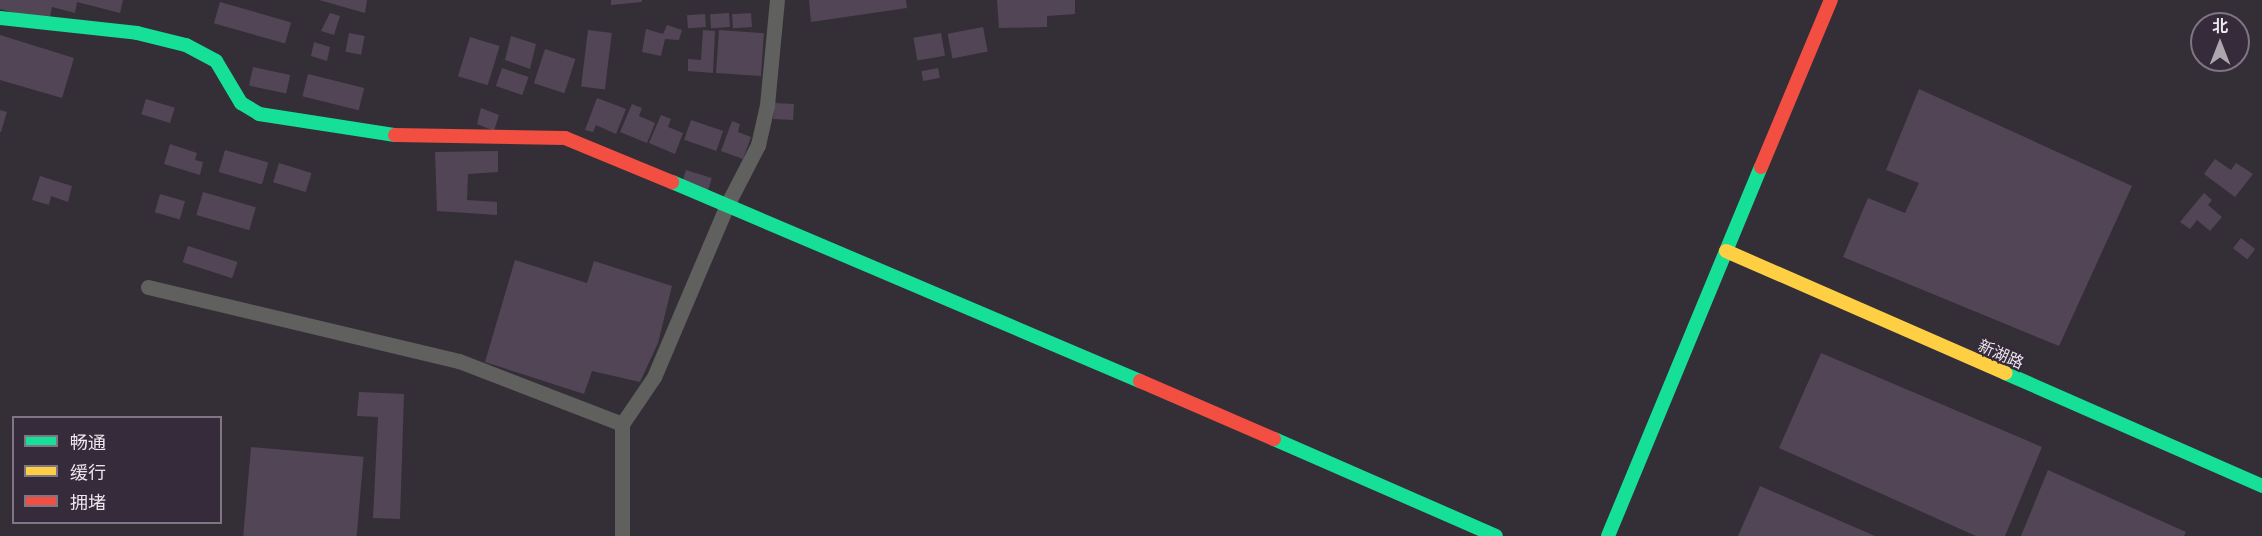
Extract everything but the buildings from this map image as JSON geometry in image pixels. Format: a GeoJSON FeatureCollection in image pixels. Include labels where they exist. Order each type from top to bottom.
{"type":"FeatureCollection","features":[{"type":"Feature","properties":{"kind":"street"},"geometry":{"type":"LineString","coordinates":[[622,536],[622,424],[654,376],[726,207],[758,145],[767,105],[777,0]]}},
{"type":"Feature","properties":{"kind":"street"},"geometry":{"type":"LineString","coordinates":[[1608,536],[1831,0]]}},
{"type":"Feature","properties":{"kind":"street"},"geometry":{"type":"LineString","coordinates":[[0,18],[137,33],[186,45],[216,61],[241,103],[259,114],[385,135],[565,138],[726,207],[944,294],[1496,536]]}},
{"type":"Feature","properties":{"kind":"street","name":"新湖路"},"geometry":{"type":"LineString","coordinates":[[1726,251],[2262,486]]}},
{"type":"Feature","properties":{"kind":"street"},"geometry":{"type":"LineString","coordinates":[[148,287],[459,361],[622,424]]}},
{"type":"Feature","properties":{"kind":"traffic: fast"},"geometry":{"type":"LineString","coordinates":[[0,18],[137,33],[186,45],[216,61],[241,103],[259,114],[395,135]]}},
{"type":"Feature","properties":{"kind":"traffic: fast"},"geometry":{"type":"LineString","coordinates":[[1608,536],[1761,167]]}},
{"type":"Feature","properties":{"kind":"traffic: fast"},"geometry":{"type":"LineString","coordinates":[[672,182],[1140,381]]}},
{"type":"Feature","properties":{"kind":"traffic: fast"},"geometry":{"type":"LineString","coordinates":[[2005,373],[2262,486]]}},
{"type":"Feature","properties":{"kind":"traffic: fast"},"geometry":{"type":"LineString","coordinates":[[1274,439],[1496,536]]}},
{"type":"Feature","properties":{"kind":"traffic: slow"},"geometry":{"type":"LineString","coordinates":[[1726,251],[2005,373]]}},
{"type":"Feature","properties":{"kind":"traffic: jam"},"geometry":{"type":"LineString","coordinates":[[1761,167],[1831,0]]}},
{"type":"Feature","properties":{"kind":"traffic: jam"},"geometry":{"type":"LineString","coordinates":[[395,135],[565,138],[672,182]]}},
{"type":"Feature","properties":{"kind":"traffic: jam"},"geometry":{"type":"LineString","coordinates":[[1140,381],[1274,439]]}}]}
